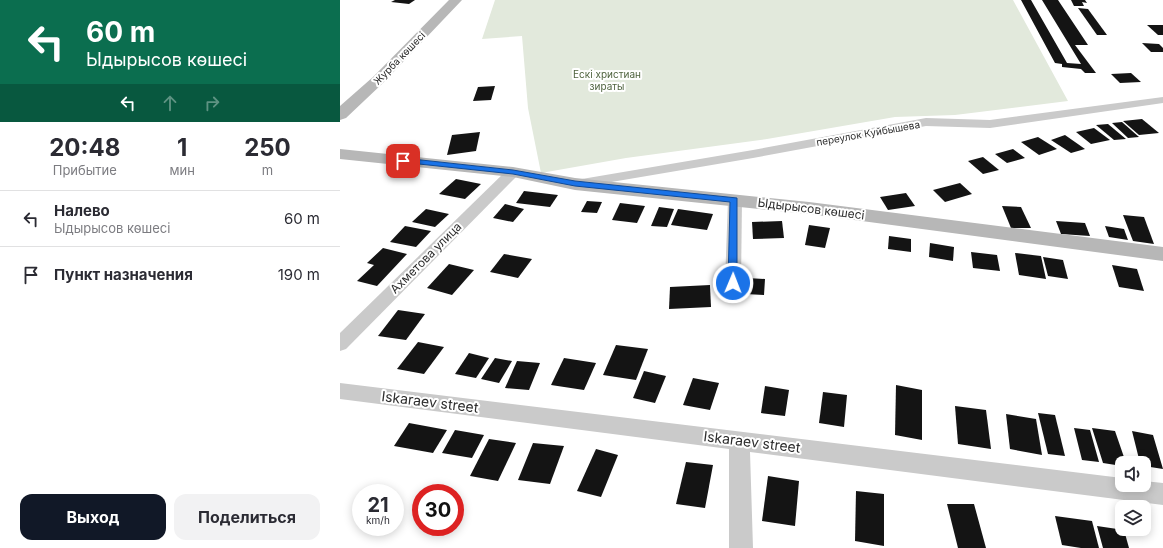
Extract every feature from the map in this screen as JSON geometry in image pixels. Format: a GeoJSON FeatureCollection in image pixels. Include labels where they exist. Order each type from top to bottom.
{"type":"FeatureCollection","features":[{"type":"Feature","properties":{"kind":"street","name":"Журба көшесі"},"geometry":{"type":"LineString","coordinates":[[340,115],[378,80],[456,0]]}},
{"type":"Feature","properties":{"kind":"street","name":"переулок Куйбышева"},"geometry":{"type":"LineString","coordinates":[[575,184],[753,154],[926,122],[990,124],[1163,100]]}},
{"type":"Feature","properties":{"kind":"street","name":"Ыдырысов көшесі"},"geometry":{"type":"LineString","coordinates":[[340,154],[513,172],[575,184],[809,208],[1163,254]]}},
{"type":"Feature","properties":{"kind":"street","name":"Ахметова улица"},"geometry":{"type":"LineString","coordinates":[[340,344],[513,172]]}},
{"type":"Feature","properties":{"kind":"street"},"geometry":{"type":"LineString","coordinates":[[733,283],[734,200]]}},
{"type":"Feature","properties":{"kind":"street","name":"Iskaraev street"},"geometry":{"type":"LineString","coordinates":[[340,390],[1163,494]]}},
{"type":"Feature","properties":{"kind":"street"},"geometry":{"type":"LineString","coordinates":[[739,440],[741,548]]}},
{"type":"Feature","properties":{"kind":"green space","name":"Ескі христиан зираты"},"geometry":{"type":"Polygon","coordinates":[[[495,0],[1013,0],[1068,101],[955,115],[895,117],[767,139],[626,158],[541,173],[528,108],[522,36],[482,39],[495,0]]]}},
{"type":"Feature","properties":{"kind":"building"},"geometry":{"type":"Polygon","coordinates":[[[395,0],[415,0],[409,4],[391,2],[395,0]]]}},
{"type":"Feature","properties":{"kind":"building"},"geometry":{"type":"Polygon","coordinates":[[[1021,0],[1031,0],[1067,63],[1081,64],[1042,0],[1058,0],[1088,45],[1075,45],[1096,73],[1085,73],[1081,69],[1062,67],[1062,64],[1055,63],[1021,0]]]}},
{"type":"Feature","properties":{"kind":"building"},"geometry":{"type":"Polygon","coordinates":[[[1071,0],[1085,0],[1087,3],[1082,2],[1084,6],[1074,6],[1071,0]]]}},
{"type":"Feature","properties":{"kind":"building"},"geometry":{"type":"Polygon","coordinates":[[[1078,8],[1088,9],[1107,35],[1097,35],[1078,8]]]}},
{"type":"Feature","properties":{"kind":"building"},"geometry":{"type":"Polygon","coordinates":[[[1147,25],[1163,25],[1163,35],[1158,35],[1147,25]]]}},
{"type":"Feature","properties":{"kind":"building"},"geometry":{"type":"Polygon","coordinates":[[[1142,43],[1159,44],[1163,48],[1163,52],[1151,52],[1142,43]]]}},
{"type":"Feature","properties":{"kind":"building"},"geometry":{"type":"Polygon","coordinates":[[[1131,73],[1141,82],[1120,83],[1111,74],[1131,73]]]}},
{"type":"Feature","properties":{"kind":"building"},"geometry":{"type":"Polygon","coordinates":[[[495,86],[491,100],[473,101],[478,87],[495,86]]]}},
{"type":"Feature","properties":{"kind":"building"},"geometry":{"type":"Polygon","coordinates":[[[1142,119],[1159,133],[1139,135],[1123,121],[1142,119]]]}},
{"type":"Feature","properties":{"kind":"building"},"geometry":{"type":"Polygon","coordinates":[[[1122,122],[1139,137],[1128,138],[1112,123],[1122,122]]]}},
{"type":"Feature","properties":{"kind":"building"},"geometry":{"type":"Polygon","coordinates":[[[1108,124],[1126,139],[1114,140],[1096,125],[1108,124]]]}},
{"type":"Feature","properties":{"kind":"building"},"geometry":{"type":"Polygon","coordinates":[[[1094,128],[1110,140],[1091,144],[1076,132],[1094,128]]]}},
{"type":"Feature","properties":{"kind":"building"},"geometry":{"type":"Polygon","coordinates":[[[480,132],[476,151],[447,155],[452,135],[480,132]]]}},
{"type":"Feature","properties":{"kind":"building"},"geometry":{"type":"Polygon","coordinates":[[[1065,135],[1085,149],[1071,153],[1051,140],[1065,135]]]}},
{"type":"Feature","properties":{"kind":"building"},"geometry":{"type":"Polygon","coordinates":[[[1038,137],[1057,149],[1039,155],[1021,142],[1038,137]]]}},
{"type":"Feature","properties":{"kind":"building"},"geometry":{"type":"Polygon","coordinates":[[[1013,149],[1025,158],[1007,163],[995,154],[1013,149]]]}},
{"type":"Feature","properties":{"kind":"building"},"geometry":{"type":"Polygon","coordinates":[[[983,157],[999,170],[983,174],[968,161],[983,157]]]}},
{"type":"Feature","properties":{"kind":"building"},"geometry":{"type":"Polygon","coordinates":[[[456,179],[481,184],[465,199],[439,194],[456,179]]]}},
{"type":"Feature","properties":{"kind":"building"},"geometry":{"type":"Polygon","coordinates":[[[960,183],[972,194],[945,202],[933,190],[960,183]]]}},
{"type":"Feature","properties":{"kind":"building"},"geometry":{"type":"Polygon","coordinates":[[[524,191],[558,195],[550,207],[516,203],[524,191]]]}},
{"type":"Feature","properties":{"kind":"building"},"geometry":{"type":"Polygon","coordinates":[[[906,193],[915,206],[888,210],[880,197],[906,193]]]}},
{"type":"Feature","properties":{"kind":"building"},"geometry":{"type":"Polygon","coordinates":[[[587,201],[602,202],[597,213],[581,212],[587,201]]]}},
{"type":"Feature","properties":{"kind":"building"},"geometry":{"type":"Polygon","coordinates":[[[620,203],[645,206],[637,223],[612,220],[620,203]]]}},
{"type":"Feature","properties":{"kind":"building"},"geometry":{"type":"Polygon","coordinates":[[[505,204],[524,209],[513,222],[493,218],[505,204]]]}},
{"type":"Feature","properties":{"kind":"building"},"geometry":{"type":"Polygon","coordinates":[[[1002,206],[1021,207],[1031,228],[1011,228],[1002,206]]]}},
{"type":"Feature","properties":{"kind":"building"},"geometry":{"type":"Polygon","coordinates":[[[659,207],[674,209],[667,227],[651,226],[659,207]]]}},
{"type":"Feature","properties":{"kind":"building"},"geometry":{"type":"Polygon","coordinates":[[[426,209],[449,214],[435,227],[412,222],[426,209]]]}},
{"type":"Feature","properties":{"kind":"building"},"geometry":{"type":"Polygon","coordinates":[[[678,209],[713,214],[707,230],[671,225],[678,209]]]}},
{"type":"Feature","properties":{"kind":"building"},"geometry":{"type":"Polygon","coordinates":[[[1123,215],[1144,217],[1154,244],[1133,241],[1123,215]]]}},
{"type":"Feature","properties":{"kind":"building"},"geometry":{"type":"Polygon","coordinates":[[[782,221],[784,238],[753,239],[752,222],[782,221]]]}},
{"type":"Feature","properties":{"kind":"building"},"geometry":{"type":"Polygon","coordinates":[[[1056,221],[1085,223],[1090,236],[1061,234],[1056,221]]]}},
{"type":"Feature","properties":{"kind":"building"},"geometry":{"type":"Polygon","coordinates":[[[809,225],[830,228],[825,248],[805,245],[809,225]]]}},
{"type":"Feature","properties":{"kind":"building"},"geometry":{"type":"Polygon","coordinates":[[[405,226],[431,231],[416,247],[390,242],[405,226]]]}},
{"type":"Feature","properties":{"kind":"building"},"geometry":{"type":"Polygon","coordinates":[[[1105,226],[1124,229],[1128,240],[1109,237],[1105,226]]]}},
{"type":"Feature","properties":{"kind":"building"},"geometry":{"type":"Polygon","coordinates":[[[889,236],[911,239],[911,252],[888,249],[889,236]]]}},
{"type":"Feature","properties":{"kind":"building"},"geometry":{"type":"Polygon","coordinates":[[[930,243],[954,247],[953,261],[929,257],[930,243]]]}},
{"type":"Feature","properties":{"kind":"building"},"geometry":{"type":"Polygon","coordinates":[[[383,248],[407,254],[377,286],[357,281],[374,265],[367,263],[383,248]]]}},
{"type":"Feature","properties":{"kind":"building"},"geometry":{"type":"Polygon","coordinates":[[[971,252],[997,255],[1000,271],[973,268],[971,252]]]}},
{"type":"Feature","properties":{"kind":"building"},"geometry":{"type":"Polygon","coordinates":[[[1015,253],[1041,256],[1046,279],[1019,275],[1015,253]]]}},
{"type":"Feature","properties":{"kind":"building"},"geometry":{"type":"Polygon","coordinates":[[[504,254],[532,259],[518,278],[490,272],[504,254]]]}},
{"type":"Feature","properties":{"kind":"building"},"geometry":{"type":"Polygon","coordinates":[[[1043,257],[1063,260],[1068,279],[1048,276],[1043,257]]]}},
{"type":"Feature","properties":{"kind":"building"},"geometry":{"type":"Polygon","coordinates":[[[449,264],[474,270],[452,295],[427,288],[449,264]]]}},
{"type":"Feature","properties":{"kind":"building"},"geometry":{"type":"Polygon","coordinates":[[[1112,265],[1137,269],[1144,291],[1119,287],[1112,265]]]}},
{"type":"Feature","properties":{"kind":"building"},"geometry":{"type":"Polygon","coordinates":[[[747,278],[765,279],[764,295],[745,294],[747,278]]]}},
{"type":"Feature","properties":{"kind":"building"},"geometry":{"type":"Polygon","coordinates":[[[710,285],[711,307],[669,309],[670,287],[710,285]]]}},
{"type":"Feature","properties":{"kind":"building"},"geometry":{"type":"Polygon","coordinates":[[[398,310],[425,314],[406,340],[378,336],[398,310]]]}},
{"type":"Feature","properties":{"kind":"building"},"geometry":{"type":"Polygon","coordinates":[[[418,342],[444,347],[424,374],[397,369],[418,342]]]}},
{"type":"Feature","properties":{"kind":"building"},"geometry":{"type":"Polygon","coordinates":[[[616,345],[648,349],[636,380],[603,375],[616,345]]]}},
{"type":"Feature","properties":{"kind":"building"},"geometry":{"type":"Polygon","coordinates":[[[469,353],[489,358],[476,378],[455,374],[469,353]]]}},
{"type":"Feature","properties":{"kind":"building"},"geometry":{"type":"Polygon","coordinates":[[[495,358],[512,361],[499,383],[481,379],[495,358]]]}},
{"type":"Feature","properties":{"kind":"building"},"geometry":{"type":"Polygon","coordinates":[[[564,358],[596,363],[584,390],[551,385],[564,358]]]}},
{"type":"Feature","properties":{"kind":"building"},"geometry":{"type":"Polygon","coordinates":[[[517,361],[540,363],[529,390],[505,388],[517,361]]]}},
{"type":"Feature","properties":{"kind":"building"},"geometry":{"type":"Polygon","coordinates":[[[644,371],[666,376],[655,403],[633,398],[644,371]]]}},
{"type":"Feature","properties":{"kind":"building"},"geometry":{"type":"Polygon","coordinates":[[[693,378],[719,383],[710,410],[683,405],[693,378]]]}},
{"type":"Feature","properties":{"kind":"building"},"geometry":{"type":"Polygon","coordinates":[[[896,385],[922,390],[922,440],[895,435],[896,385]]]}},
{"type":"Feature","properties":{"kind":"building"},"geometry":{"type":"Polygon","coordinates":[[[765,386],[789,390],[785,416],[761,413],[765,386]]]}},
{"type":"Feature","properties":{"kind":"building"},"geometry":{"type":"Polygon","coordinates":[[[823,392],[847,395],[844,427],[819,423],[823,392]]]}},
{"type":"Feature","properties":{"kind":"building"},"geometry":{"type":"Polygon","coordinates":[[[955,406],[986,410],[991,449],[958,444],[955,406]]]}},
{"type":"Feature","properties":{"kind":"building"},"geometry":{"type":"Polygon","coordinates":[[[1038,413],[1055,415],[1065,456],[1048,454],[1038,413]]]}},
{"type":"Feature","properties":{"kind":"building"},"geometry":{"type":"Polygon","coordinates":[[[1006,414],[1036,419],[1042,455],[1010,449],[1006,414]]]}},
{"type":"Feature","properties":{"kind":"building"},"geometry":{"type":"Polygon","coordinates":[[[409,423],[447,430],[433,453],[394,446],[409,423]]]}},
{"type":"Feature","properties":{"kind":"building"},"geometry":{"type":"Polygon","coordinates":[[[1074,428],[1090,430],[1099,462],[1082,460],[1074,428]]]}},
{"type":"Feature","properties":{"kind":"building"},"geometry":{"type":"Polygon","coordinates":[[[1092,428],[1115,431],[1124,456],[1115,456],[1115,465],[1103,463],[1092,428]]]}},
{"type":"Feature","properties":{"kind":"building"},"geometry":{"type":"Polygon","coordinates":[[[455,430],[484,435],[472,458],[442,453],[455,430]]]}},
{"type":"Feature","properties":{"kind":"building"},"geometry":{"type":"Polygon","coordinates":[[[1132,431],[1153,435],[1163,469],[1151,467],[1151,456],[1138,456],[1132,431]]]}},
{"type":"Feature","properties":{"kind":"building"},"geometry":{"type":"Polygon","coordinates":[[[489,439],[516,443],[498,481],[470,476],[489,439]]]}},
{"type":"Feature","properties":{"kind":"building"},"geometry":{"type":"Polygon","coordinates":[[[533,443],[564,446],[550,484],[518,480],[533,443]]]}},
{"type":"Feature","properties":{"kind":"building"},"geometry":{"type":"Polygon","coordinates":[[[596,449],[618,455],[601,497],[577,491],[596,449]]]}},
{"type":"Feature","properties":{"kind":"building"},"geometry":{"type":"Polygon","coordinates":[[[686,462],[713,465],[705,508],[676,504],[686,462]]]}},
{"type":"Feature","properties":{"kind":"building"},"geometry":{"type":"Polygon","coordinates":[[[768,476],[799,481],[795,526],[762,521],[768,476]]]}},
{"type":"Feature","properties":{"kind":"building"},"geometry":{"type":"Polygon","coordinates":[[[856,491],[884,494],[884,546],[855,541],[856,491]]]}},
{"type":"Feature","properties":{"kind":"building"},"geometry":{"type":"Polygon","coordinates":[[[947,504],[974,504],[986,548],[958,548],[947,504]]]}},
{"type":"Feature","properties":{"kind":"building"},"geometry":{"type":"Polygon","coordinates":[[[1055,516],[1092,521],[1099,548],[1081,548],[1062,545],[1055,516]]]}},
{"type":"Feature","properties":{"kind":"building"},"geometry":{"type":"Polygon","coordinates":[[[1097,526],[1115,529],[1115,536],[1126,536],[1129,548],[1103,548],[1097,526]]]}},
{"type":"Feature","properties":{"kind":"route"},"geometry":{"type":"LineString","coordinates":[[403,161],[513,172],[575,184],[734,200],[733,283]]}}]}
